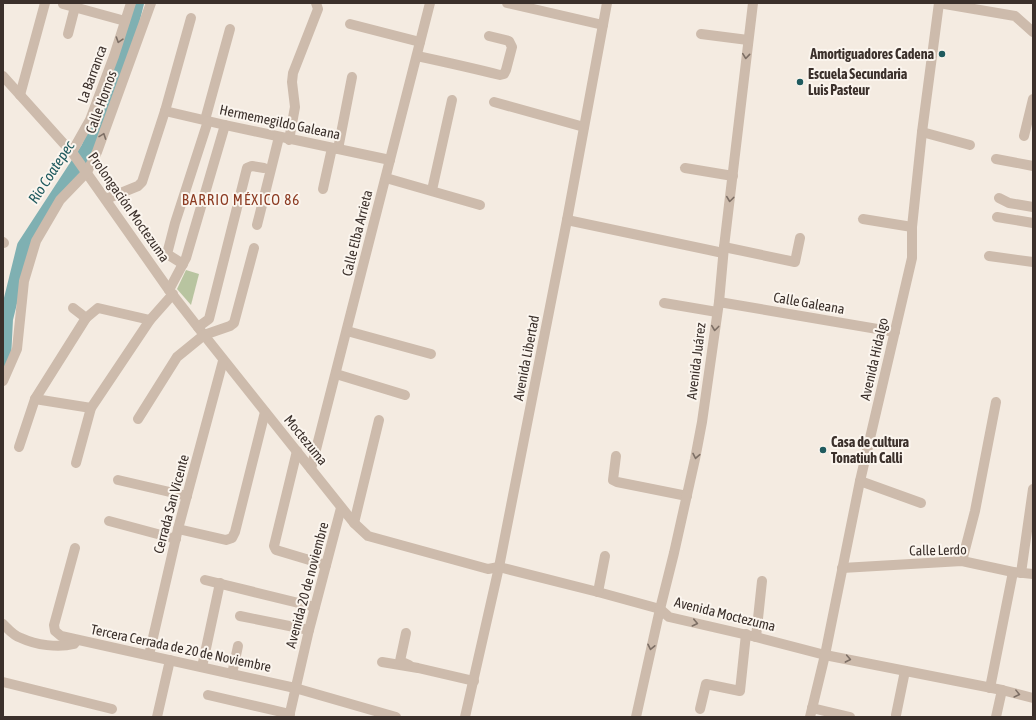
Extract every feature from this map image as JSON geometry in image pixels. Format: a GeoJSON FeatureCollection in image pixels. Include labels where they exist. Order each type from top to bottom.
{"type":"FeatureCollection","features":[{"type":"Feature","properties":{"kind":"street"},"geometry":{"type":"LineString","coordinates":[[20,95],[45,3]]}},
{"type":"Feature","properties":{"kind":"street","name":"La Barranca"},"geometry":{"type":"LineString","coordinates":[[73,153],[90,120],[114,56],[131,3]]}},
{"type":"Feature","properties":{"kind":"street","name":"Calle Hornos"},"geometry":{"type":"LineString","coordinates":[[3,381],[17,349],[24,281],[36,241],[60,200],[86,170],[97,152],[151,3]]}},
{"type":"Feature","properties":{"kind":"street"},"geometry":{"type":"LineString","coordinates":[[289,140],[295,107],[292,82],[318,9],[316,3]]}},
{"type":"Feature","properties":{"kind":"street","name":"Calle Elba Arrieta"},"geometry":{"type":"LineString","coordinates":[[311,470],[430,3]]}},
{"type":"Feature","properties":{"kind":"street"},"geometry":{"type":"LineString","coordinates":[[507,3],[603,25]]}},
{"type":"Feature","properties":{"kind":"street","name":"Avenida Libertad"},"geometry":{"type":"LineString","coordinates":[[466,717],[499,567],[567,220],[607,3]]}},
{"type":"Feature","properties":{"kind":"street","name":"Avenida Juárez"},"geometry":{"type":"LineString","coordinates":[[636,717],[687,496],[702,422],[718,307],[753,3]]}},
{"type":"Feature","properties":{"kind":"street"},"geometry":{"type":"LineString","coordinates":[[939,3],[1015,16],[1033,32]]}},
{"type":"Feature","properties":{"kind":"street","name":"Avenida Hidalgo"},"geometry":{"type":"LineString","coordinates":[[811,712],[825,655],[860,481],[912,258],[912,227],[922,132],[939,3]]}},
{"type":"Feature","properties":{"kind":"street"},"geometry":{"type":"LineString","coordinates":[[63,4],[125,21]]}},
{"type":"Feature","properties":{"kind":"street"},"geometry":{"type":"LineString","coordinates":[[68,34],[75,7]]}},
{"type":"Feature","properties":{"kind":"street"},"geometry":{"type":"LineString","coordinates":[[106,199],[138,186],[142,182],[165,111],[191,18]]}},
{"type":"Feature","properties":{"kind":"street"},"geometry":{"type":"LineString","coordinates":[[350,24],[420,42]]}},
{"type":"Feature","properties":{"kind":"street"},"geometry":{"type":"LineString","coordinates":[[183,264],[168,254],[175,223],[206,121],[230,30]]}},
{"type":"Feature","properties":{"kind":"street"},"geometry":{"type":"LineString","coordinates":[[701,34],[748,40]]}},
{"type":"Feature","properties":{"kind":"street"},"geometry":{"type":"LineString","coordinates":[[417,56],[500,75],[504,74],[510,55],[511,43],[509,41],[489,36]]}},
{"type":"Feature","properties":{"kind":"street","name":"Prolongación Moctezuma"},"geometry":{"type":"LineString","coordinates":[[3,76],[73,153],[171,292],[224,361]]}},
{"type":"Feature","properties":{"kind":"street"},"geometry":{"type":"LineString","coordinates":[[323,189],[335,148],[352,77]]}},
{"type":"Feature","properties":{"kind":"street"},"geometry":{"type":"LineString","coordinates":[[1024,136],[1033,99]]}},
{"type":"Feature","properties":{"kind":"street"},"geometry":{"type":"LineString","coordinates":[[432,190],[452,100]]}},
{"type":"Feature","properties":{"kind":"street"},"geometry":{"type":"LineString","coordinates":[[494,102],[584,127]]}},
{"type":"Feature","properties":{"kind":"street","name":"Hermemegildo Galeana"},"geometry":{"type":"LineString","coordinates":[[165,111],[289,140],[390,160]]}},
{"type":"Feature","properties":{"kind":"street"},"geometry":{"type":"LineString","coordinates":[[76,463],[91,408],[150,320],[171,292],[186,258],[225,125]]}},
{"type":"Feature","properties":{"kind":"street"},"geometry":{"type":"LineString","coordinates":[[922,132],[970,146]]}},
{"type":"Feature","properties":{"kind":"street"},"geometry":{"type":"LineString","coordinates":[[258,225],[279,137]]}},
{"type":"Feature","properties":{"kind":"street"},"geometry":{"type":"LineString","coordinates":[[996,159],[1033,166]]}},
{"type":"Feature","properties":{"kind":"street"},"geometry":{"type":"LineString","coordinates":[[138,419],[177,357],[201,331],[209,319],[247,168],[252,166],[264,168]]}},
{"type":"Feature","properties":{"kind":"street"},"geometry":{"type":"LineString","coordinates":[[685,168],[733,176]]}},
{"type":"Feature","properties":{"kind":"street"},"geometry":{"type":"LineString","coordinates":[[386,178],[480,204]]}},
{"type":"Feature","properties":{"kind":"street"},"geometry":{"type":"LineString","coordinates":[[999,198],[1010,203],[1033,207]]}},
{"type":"Feature","properties":{"kind":"street"},"geometry":{"type":"LineString","coordinates":[[997,217],[1033,223]]}},
{"type":"Feature","properties":{"kind":"street"},"geometry":{"type":"LineString","coordinates":[[567,220],[795,262],[800,238]]}},
{"type":"Feature","properties":{"kind":"street"},"geometry":{"type":"LineString","coordinates":[[863,220],[912,227]]}},
{"type":"Feature","properties":{"kind":"street"},"geometry":{"type":"LineString","coordinates":[[201,331],[230,326],[234,323],[254,248]]}},
{"type":"Feature","properties":{"kind":"street"},"geometry":{"type":"LineString","coordinates":[[989,256],[1033,262]]}},
{"type":"Feature","properties":{"kind":"street","name":"Calle Galeana"},"geometry":{"type":"LineString","coordinates":[[664,303],[718,307],[895,332]]}},
{"type":"Feature","properties":{"kind":"street"},"geometry":{"type":"LineString","coordinates":[[73,308],[86,318]]}},
{"type":"Feature","properties":{"kind":"street"},"geometry":{"type":"LineString","coordinates":[[19,447],[35,399],[86,318],[98,308],[150,320]]}},
{"type":"Feature","properties":{"kind":"street"},"geometry":{"type":"LineString","coordinates":[[347,331],[431,354]]}},
{"type":"Feature","properties":{"kind":"street","name":"Moctezuma"},"geometry":{"type":"LineString","coordinates":[[224,361],[341,508],[368,536]]}},
{"type":"Feature","properties":{"kind":"street","name":"Cerrada San Vicente"},"geometry":{"type":"LineString","coordinates":[[149,655],[177,534],[224,361]]}},
{"type":"Feature","properties":{"kind":"street"},"geometry":{"type":"LineString","coordinates":[[336,374],[405,395]]}},
{"type":"Feature","properties":{"kind":"street"},"geometry":{"type":"LineString","coordinates":[[35,399],[91,408]]}},
{"type":"Feature","properties":{"kind":"street"},"geometry":{"type":"LineString","coordinates":[[962,561],[975,511],[996,402]]}},
{"type":"Feature","properties":{"kind":"street"},"geometry":{"type":"LineString","coordinates":[[109,522],[177,534],[226,540],[232,538],[235,532],[265,412]]}},
{"type":"Feature","properties":{"kind":"street"},"geometry":{"type":"LineString","coordinates":[[354,523],[379,420]]}},
{"type":"Feature","properties":{"kind":"street"},"geometry":{"type":"LineString","coordinates":[[297,451],[274,546],[276,550],[326,564]]}},
{"type":"Feature","properties":{"kind":"street"},"geometry":{"type":"LineString","coordinates":[[616,456],[613,480],[687,496]]}},
{"type":"Feature","properties":{"kind":"street"},"geometry":{"type":"LineString","coordinates":[[118,480],[187,496]]}},
{"type":"Feature","properties":{"kind":"street"},"geometry":{"type":"LineString","coordinates":[[860,481],[921,503]]}},
{"type":"Feature","properties":{"kind":"street"},"geometry":{"type":"LineString","coordinates":[[990,688],[1017,572],[1033,489]]}},
{"type":"Feature","properties":{"kind":"street","name":"Avenida 20 de noviembre"},"geometry":{"type":"LineString","coordinates":[[289,716],[309,630],[341,508]]}},
{"type":"Feature","properties":{"kind":"street","name":"Avenida Moctezuma"},"geometry":{"type":"LineString","coordinates":[[368,536],[488,569],[499,567],[598,592],[660,609],[669,617],[746,634],[825,655],[1002,690],[1033,698]]}},
{"type":"Feature","properties":{"kind":"street","name":"Tercera Cerrada de 20 de Noviembre"},"geometry":{"type":"LineString","coordinates":[[75,548],[54,625],[55,631],[61,636],[295,688],[396,717]]}},
{"type":"Feature","properties":{"kind":"street"},"geometry":{"type":"LineString","coordinates":[[598,592],[605,556]]}},
{"type":"Feature","properties":{"kind":"street","name":"Calle Lerdo"},"geometry":{"type":"LineString","coordinates":[[842,568],[962,561],[1033,574]]}},
{"type":"Feature","properties":{"kind":"street"},"geometry":{"type":"LineString","coordinates":[[205,580],[315,607]]}},
{"type":"Feature","properties":{"kind":"street"},"geometry":{"type":"LineString","coordinates":[[756,637],[762,581]]}},
{"type":"Feature","properties":{"kind":"street"},"geometry":{"type":"LineString","coordinates":[[202,667],[220,583]]}},
{"type":"Feature","properties":{"kind":"street"},"geometry":{"type":"LineString","coordinates":[[240,616],[309,630]]}},
{"type":"Feature","properties":{"kind":"street"},"geometry":{"type":"LineString","coordinates":[[3,624],[20,638],[45,645],[63,647],[74,644],[77,640]]}},
{"type":"Feature","properties":{"kind":"street"},"geometry":{"type":"LineString","coordinates":[[406,633],[400,661],[418,668]]}},
{"type":"Feature","properties":{"kind":"street"},"geometry":{"type":"LineString","coordinates":[[700,709],[706,684],[740,691],[746,634]]}},
{"type":"Feature","properties":{"kind":"street"},"geometry":{"type":"LineString","coordinates":[[232,674],[238,646]]}},
{"type":"Feature","properties":{"kind":"street"},"geometry":{"type":"LineString","coordinates":[[157,717],[170,660]]}},
{"type":"Feature","properties":{"kind":"street"},"geometry":{"type":"LineString","coordinates":[[382,662],[418,668],[474,681]]}},
{"type":"Feature","properties":{"kind":"street"},"geometry":{"type":"LineString","coordinates":[[896,716],[905,671]]}},
{"type":"Feature","properties":{"kind":"street"},"geometry":{"type":"LineString","coordinates":[[3,682],[112,709]]}},
{"type":"Feature","properties":{"kind":"street"},"geometry":{"type":"LineString","coordinates":[[996,717],[1002,690]]}},
{"type":"Feature","properties":{"kind":"street"},"geometry":{"type":"LineString","coordinates":[[208,695],[289,716]]}},
{"type":"Feature","properties":{"kind":"street"},"geometry":{"type":"LineString","coordinates":[[811,712],[850,717]]}},
{"type":"Feature","properties":{"kind":"green space"},"geometry":{"type":"Polygon","coordinates":[[[186,270],[199,274],[191,305],[177,289],[186,270]]]}},
{"type":"Feature","properties":{"kind":"waterway","name":"Rio Coatepec"},"geometry":{"type":"LineString","coordinates":[[3,361],[6,319],[24,246],[88,148],[119,75],[137,3]]}},
{"type":"Feature","properties":{"kind":"place","name":"Amortiguadores Cadena"},"geometry":{"type":"Point","coordinates":[942,54]}},
{"type":"Feature","properties":{"kind":"place","name":"Escuela Secundaria Luis Pasteur"},"geometry":{"type":"Point","coordinates":[800,82]}},
{"type":"Feature","properties":{"kind":"place","name":"Casa de cultura Tonatiuh Calli"},"geometry":{"type":"Point","coordinates":[823,450]}},
{"type":"Feature","properties":{"kind":"district","name":"BARRIO MÉXICO 86"},"geometry":{"type":"Point","coordinates":[241,199]}}]}
